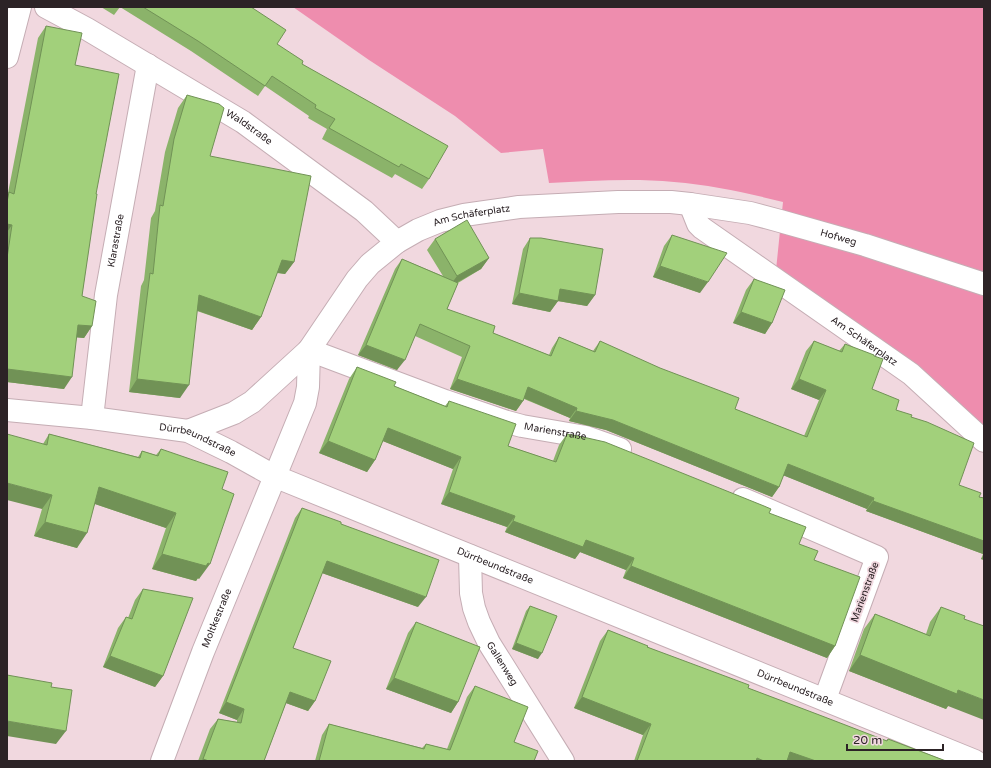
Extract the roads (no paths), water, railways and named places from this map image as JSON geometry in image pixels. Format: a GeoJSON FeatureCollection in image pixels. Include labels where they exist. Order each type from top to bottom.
{"type":"FeatureCollection","features":[{"type":"Feature","properties":{"kind":"street"},"geometry":{"type":"LineString","coordinates":[[7,57],[20,7]]}},
{"type":"Feature","properties":{"kind":"street","name":"Waldstraße"},"geometry":{"type":"LineString","coordinates":[[46,7],[87,29],[226,111],[272,142],[364,211],[397,242]]}},
{"type":"Feature","properties":{"kind":"street","name":"Klarastraße"},"geometry":{"type":"LineString","coordinates":[[92,418],[106,295],[148,65]]}},
{"type":"Feature","properties":{"kind":"street","name":"Am Schäferplatz"},"geometry":{"type":"LineString","coordinates":[[188,431],[234,413],[252,402],[310,350],[357,279],[370,264],[397,242],[418,230],[440,221],[464,215],[519,207],[618,202],[671,202],[690,204],[698,224],[911,374],[984,441]]}},
{"type":"Feature","properties":{"kind":"street","name":"Hofweg"},"geometry":{"type":"LineString","coordinates":[[690,204],[750,213],[780,221],[865,245],[984,284]]}},
{"type":"Feature","properties":{"kind":"street"},"geometry":{"type":"LineString","coordinates":[[274,476],[305,403],[308,387],[310,350]]}},
{"type":"Feature","properties":{"kind":"street","name":"Marienstraße"},"geometry":{"type":"LineString","coordinates":[[310,350],[445,401],[500,419],[522,426],[586,437],[638,456]]}},
{"type":"Feature","properties":{"kind":"street","name":"Dürrbeundstraße"},"geometry":{"type":"LineString","coordinates":[[7,410],[92,418],[188,431],[231,452],[274,476],[975,761]]}},
{"type":"Feature","properties":{"kind":"street","name":"Moltkestraße"},"geometry":{"type":"LineString","coordinates":[[162,761],[203,652],[274,476]]}},
{"type":"Feature","properties":{"kind":"street","name":"Marienstraße"},"geometry":{"type":"LineString","coordinates":[[724,492],[878,557],[825,699]]}},
{"type":"Feature","properties":{"kind":"street","name":"Gallenweg"},"geometry":{"type":"LineString","coordinates":[[470,556],[471,593],[479,622],[490,643],[563,761]]}}]}
